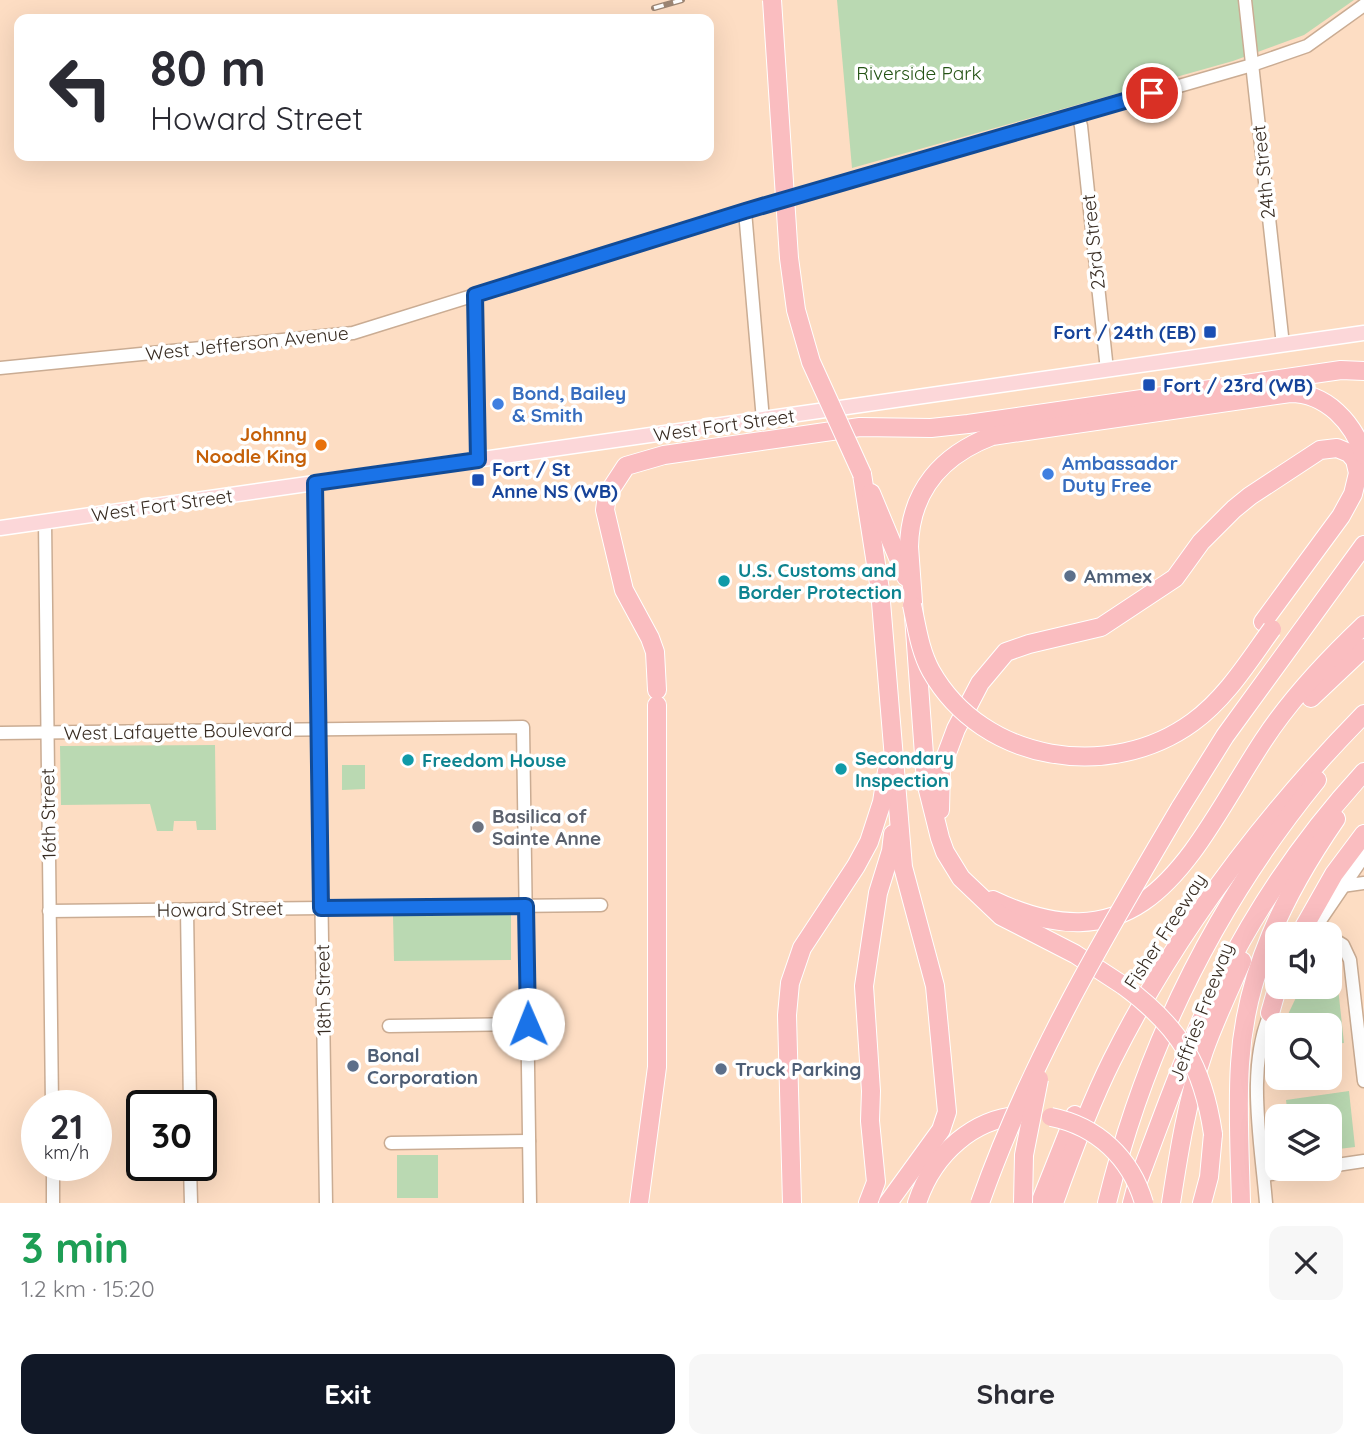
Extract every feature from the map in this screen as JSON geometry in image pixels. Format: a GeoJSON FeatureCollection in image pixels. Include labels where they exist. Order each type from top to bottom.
{"type":"FeatureCollection","features":[{"type":"Feature","properties":{"kind":"highway"},"geometry":{"type":"LineString","coordinates":[[772,0],[789,258],[796,310],[811,362],[884,520],[905,573],[920,645],[931,670],[946,693],[969,716],[1013,743],[1030,749],[1076,757],[1131,752],[1164,739],[1191,723],[1227,691],[1267,625],[1350,501],[1358,468],[1345,451],[1333,447],[1320,450],[1250,496],[1201,542],[1175,578],[1101,626],[1006,652],[980,683],[956,729],[941,769],[940,838]]}},
{"type":"Feature","properties":{"kind":"highway"},"geometry":{"type":"LineString","coordinates":[[639,1203],[657,1067],[657,698],[655,652],[624,590],[605,504],[607,495],[626,466],[664,455],[860,427],[931,428],[968,424],[1341,370],[1364,372]]}},
{"type":"Feature","properties":{"kind":"highway"},"geometry":{"type":"LineString","coordinates":[[1213,1203],[1216,1177],[1213,1134],[1203,1083],[1188,1052],[1159,1014],[1124,986],[1075,954],[1000,916],[973,891],[954,868],[940,838],[926,782],[909,529],[920,495],[949,460],[980,440],[1009,432],[1081,425],[1290,393],[1315,398],[1339,413],[1356,436],[1364,455]]}},
{"type":"Feature","properties":{"kind":"highway"},"geometry":{"type":"LineString","coordinates":[[862,474],[880,590],[903,867],[935,986],[946,1116],[941,1130],[888,1203]]}},
{"type":"Feature","properties":{"kind":"highway"},"geometry":{"type":"LineString","coordinates":[[1267,625],[1351,522],[1364,492]]}},
{"type":"Feature","properties":{"kind":"highway"},"geometry":{"type":"LineString","coordinates":[[980,1203],[1016,1108],[1093,955],[1204,768],[1364,545]]}},
{"type":"Feature","properties":{"kind":"highway"},"geometry":{"type":"LineString","coordinates":[[973,891],[1012,910],[1045,920],[1072,922],[1115,917],[1140,905],[1176,874],[1265,738],[1322,667],[1364,625]]}},
{"type":"Feature","properties":{"kind":"highway"},"geometry":{"type":"LineString","coordinates":[[1222,805],[1307,701],[1364,648]]}},
{"type":"Feature","properties":{"kind":"highway","name":"Fisher Freeway"},"geometry":{"type":"LineString","coordinates":[[1054,1203],[1097,1093],[1128,1031],[1175,949],[1235,862],[1302,780],[1364,714]]}},
{"type":"Feature","properties":{"kind":"highway"},"geometry":{"type":"LineString","coordinates":[[1107,1203],[1126,1134],[1146,1077],[1175,1004],[1202,951],[1268,844],[1364,723]]}},
{"type":"Feature","properties":{"kind":"highway"},"geometry":{"type":"LineString","coordinates":[[792,1203],[788,1001],[797,960],[824,913],[856,866],[874,830],[883,802],[891,736]]}},
{"type":"Feature","properties":{"kind":"highway"},"geometry":{"type":"LineString","coordinates":[[1132,1203],[1165,1110],[1210,1000],[1244,935],[1312,834],[1364,772]]}},
{"type":"Feature","properties":{"kind":"highway"},"geometry":{"type":"LineString","coordinates":[[1241,1203],[1238,1106],[1240,1061],[1247,1009],[1261,955],[1293,887],[1364,779]]}},
{"type":"Feature","properties":{"kind":"highway"},"geometry":{"type":"LineString","coordinates":[[869,1203],[876,1180],[863,997],[878,893],[891,851],[897,802]]}},
{"type":"Feature","properties":{"kind":"highway"},"geometry":{"type":"LineString","coordinates":[[1320,922],[1334,874],[1364,834]]}},
{"type":"Feature","properties":{"kind":"highway","name":"Jeffries Freeway"},"geometry":{"type":"LineString","coordinates":[[1171,1203],[1182,1128],[1204,1051],[1278,881]]}},
{"type":"Feature","properties":{"kind":"highway"},"geometry":{"type":"LineString","coordinates":[[1270,1013],[1275,999]]}},
{"type":"Feature","properties":{"kind":"highway"},"geometry":{"type":"LineString","coordinates":[[1023,1203],[1024,1156],[1029,1121],[1037,1083],[1058,1022]]}},
{"type":"Feature","properties":{"kind":"highway"},"geometry":{"type":"LineString","coordinates":[[1040,1203],[1087,1088],[1128,1031]]}},
{"type":"Feature","properties":{"kind":"highway"},"geometry":{"type":"LineString","coordinates":[[917,1203],[929,1173],[937,1162],[968,1133],[1007,1117],[1051,1116],[1078,1125],[1111,1146],[1132,1172],[1144,1203]]}},
{"type":"Feature","properties":{"kind":"highway"},"geometry":{"type":"LineString","coordinates":[[1202,1203],[1209,1177],[1213,1134]]}},
{"type":"Feature","properties":{"kind":"main road","name":"West Fort Street"},"geometry":{"type":"LineString","coordinates":[[0,528],[1364,333]]}},
{"type":"Feature","properties":{"kind":"street","name":"24th Street"},"geometry":{"type":"LineString","coordinates":[[1245,0],[1283,345]]}},
{"type":"Feature","properties":{"kind":"street","name":"West Jefferson Avenue"},"geometry":{"type":"LineString","coordinates":[[0,368],[353,333],[745,211],[1252,65],[1307,46],[1364,5]]}},
{"type":"Feature","properties":{"kind":"street","name":"23rd Street"},"geometry":{"type":"LineString","coordinates":[[1078,115],[1107,370]]}},
{"type":"Feature","properties":{"kind":"street"},"geometry":{"type":"LineString","coordinates":[[745,211],[763,420]]}},
{"type":"Feature","properties":{"kind":"street"},"geometry":{"type":"LineString","coordinates":[[475,295],[478,460]]}},
{"type":"Feature","properties":{"kind":"street","name":"18th Street"},"geometry":{"type":"LineString","coordinates":[[315,483],[326,1203]]}},
{"type":"Feature","properties":{"kind":"street","name":"16th Street"},"geometry":{"type":"LineString","coordinates":[[45,522],[52,1090]]}},
{"type":"Feature","properties":{"kind":"street","name":"West Lafayette Boulevard"},"geometry":{"type":"LineString","coordinates":[[0,733],[523,727],[526,906]]}},
{"type":"Feature","properties":{"kind":"street"},"geometry":{"type":"LineString","coordinates":[[1322,922],[1342,886],[1364,859]]}},
{"type":"Feature","properties":{"kind":"street"},"geometry":{"type":"LineString","coordinates":[[1342,886],[1364,883]]}},
{"type":"Feature","properties":{"kind":"street","name":"Howard Street"},"geometry":{"type":"LineString","coordinates":[[49,911],[601,905]]}},
{"type":"Feature","properties":{"kind":"street"},"geometry":{"type":"LineString","coordinates":[[526,906],[530,1203]]}},
{"type":"Feature","properties":{"kind":"street"},"geometry":{"type":"LineString","coordinates":[[187,910],[190,1090]]}},
{"type":"Feature","properties":{"kind":"street"},"geometry":{"type":"LineString","coordinates":[[1342,945],[1350,960],[1364,1081]]}},
{"type":"Feature","properties":{"kind":"street"},"geometry":{"type":"LineString","coordinates":[[389,1026],[528,1024]]}},
{"type":"Feature","properties":{"kind":"street"},"geometry":{"type":"LineString","coordinates":[[1265,1029],[1258,1052],[1258,1093],[1266,1203]]}},
{"type":"Feature","properties":{"kind":"street"},"geometry":{"type":"LineString","coordinates":[[391,1143],[529,1141]]}},
{"type":"Feature","properties":{"kind":"street"},"geometry":{"type":"LineString","coordinates":[[1342,1164],[1364,1161]]}},
{"type":"Feature","properties":{"kind":"street"},"geometry":{"type":"LineString","coordinates":[[53,1181],[53,1203]]}},
{"type":"Feature","properties":{"kind":"street"},"geometry":{"type":"LineString","coordinates":[[190,1181],[191,1203]]}},
{"type":"Feature","properties":{"kind":"green space","name":"Riverside Park"},"geometry":{"type":"Polygon","coordinates":[[[837,0],[1354,0],[1304,35],[1233,61],[852,168],[837,0]]]}},
{"type":"Feature","properties":{"kind":"green space"},"geometry":{"type":"Polygon","coordinates":[[[215,745],[216,830],[197,830],[196,821],[174,821],[173,831],[157,831],[150,804],[61,805],[60,746],[215,745]]]}},
{"type":"Feature","properties":{"kind":"green space"},"geometry":{"type":"Polygon","coordinates":[[[342,765],[365,765],[365,789],[342,790],[342,765]]]}},
{"type":"Feature","properties":{"kind":"green space"},"geometry":{"type":"Polygon","coordinates":[[[511,915],[511,960],[394,961],[393,916],[511,915]]]}},
{"type":"Feature","properties":{"kind":"green space"},"geometry":{"type":"Polygon","coordinates":[[[1295,999],[1339,999],[1341,1013],[1289,1013],[1295,999]]]}},
{"type":"Feature","properties":{"kind":"green space"},"geometry":{"type":"Polygon","coordinates":[[[1349,1091],[1355,1147],[1342,1149],[1342,1104],[1286,1104],[1286,1100],[1349,1091]]]}},
{"type":"Feature","properties":{"kind":"green space"},"geometry":{"type":"Polygon","coordinates":[[[397,1155],[438,1155],[438,1198],[397,1198],[397,1155]]]}},
{"type":"Feature","properties":{"kind":"railway"},"geometry":{"type":"LineString","coordinates":[[654,8],[682,0]]}},
{"type":"Feature","properties":{"kind":"place","name":"Fort / 24th (EB)"},"geometry":{"type":"Point","coordinates":[1210,332]}},
{"type":"Feature","properties":{"kind":"place","name":"Fort / 23rd (WB)"},"geometry":{"type":"Point","coordinates":[1149,385]}},
{"type":"Feature","properties":{"kind":"place","name":"Bond, Bailey & Smith"},"geometry":{"type":"Point","coordinates":[498,404]}},
{"type":"Feature","properties":{"kind":"place","name":"Johnny Noodle King"},"geometry":{"type":"Point","coordinates":[321,445]}},
{"type":"Feature","properties":{"kind":"place","name":"Ambassador Duty Free"},"geometry":{"type":"Point","coordinates":[1048,474]}},
{"type":"Feature","properties":{"kind":"place","name":"Fort / St Anne NS (WB)"},"geometry":{"type":"Point","coordinates":[478,480]}},
{"type":"Feature","properties":{"kind":"place","name":"Ammex"},"geometry":{"type":"Point","coordinates":[1070,576]}},
{"type":"Feature","properties":{"kind":"place","name":"U.S. Customs and Border Protection"},"geometry":{"type":"Point","coordinates":[724,581]}},
{"type":"Feature","properties":{"kind":"place","name":"Freedom House"},"geometry":{"type":"Point","coordinates":[408,760]}},
{"type":"Feature","properties":{"kind":"place","name":"Secondary Inspection"},"geometry":{"type":"Point","coordinates":[841,769]}},
{"type":"Feature","properties":{"kind":"place","name":"Basilica of Sainte Anne"},"geometry":{"type":"Point","coordinates":[478,827]}},
{"type":"Feature","properties":{"kind":"place","name":"Bonal Corporation"},"geometry":{"type":"Point","coordinates":[353,1066]}},
{"type":"Feature","properties":{"kind":"place","name":"Truck Parking"},"geometry":{"type":"Point","coordinates":[721,1069]}},
{"type":"Feature","properties":{"kind":"route"},"geometry":{"type":"LineString","coordinates":[[528,1024],[526,906],[321,908],[315,483],[478,460],[475,295],[745,211],[1152,93]]}}]}
